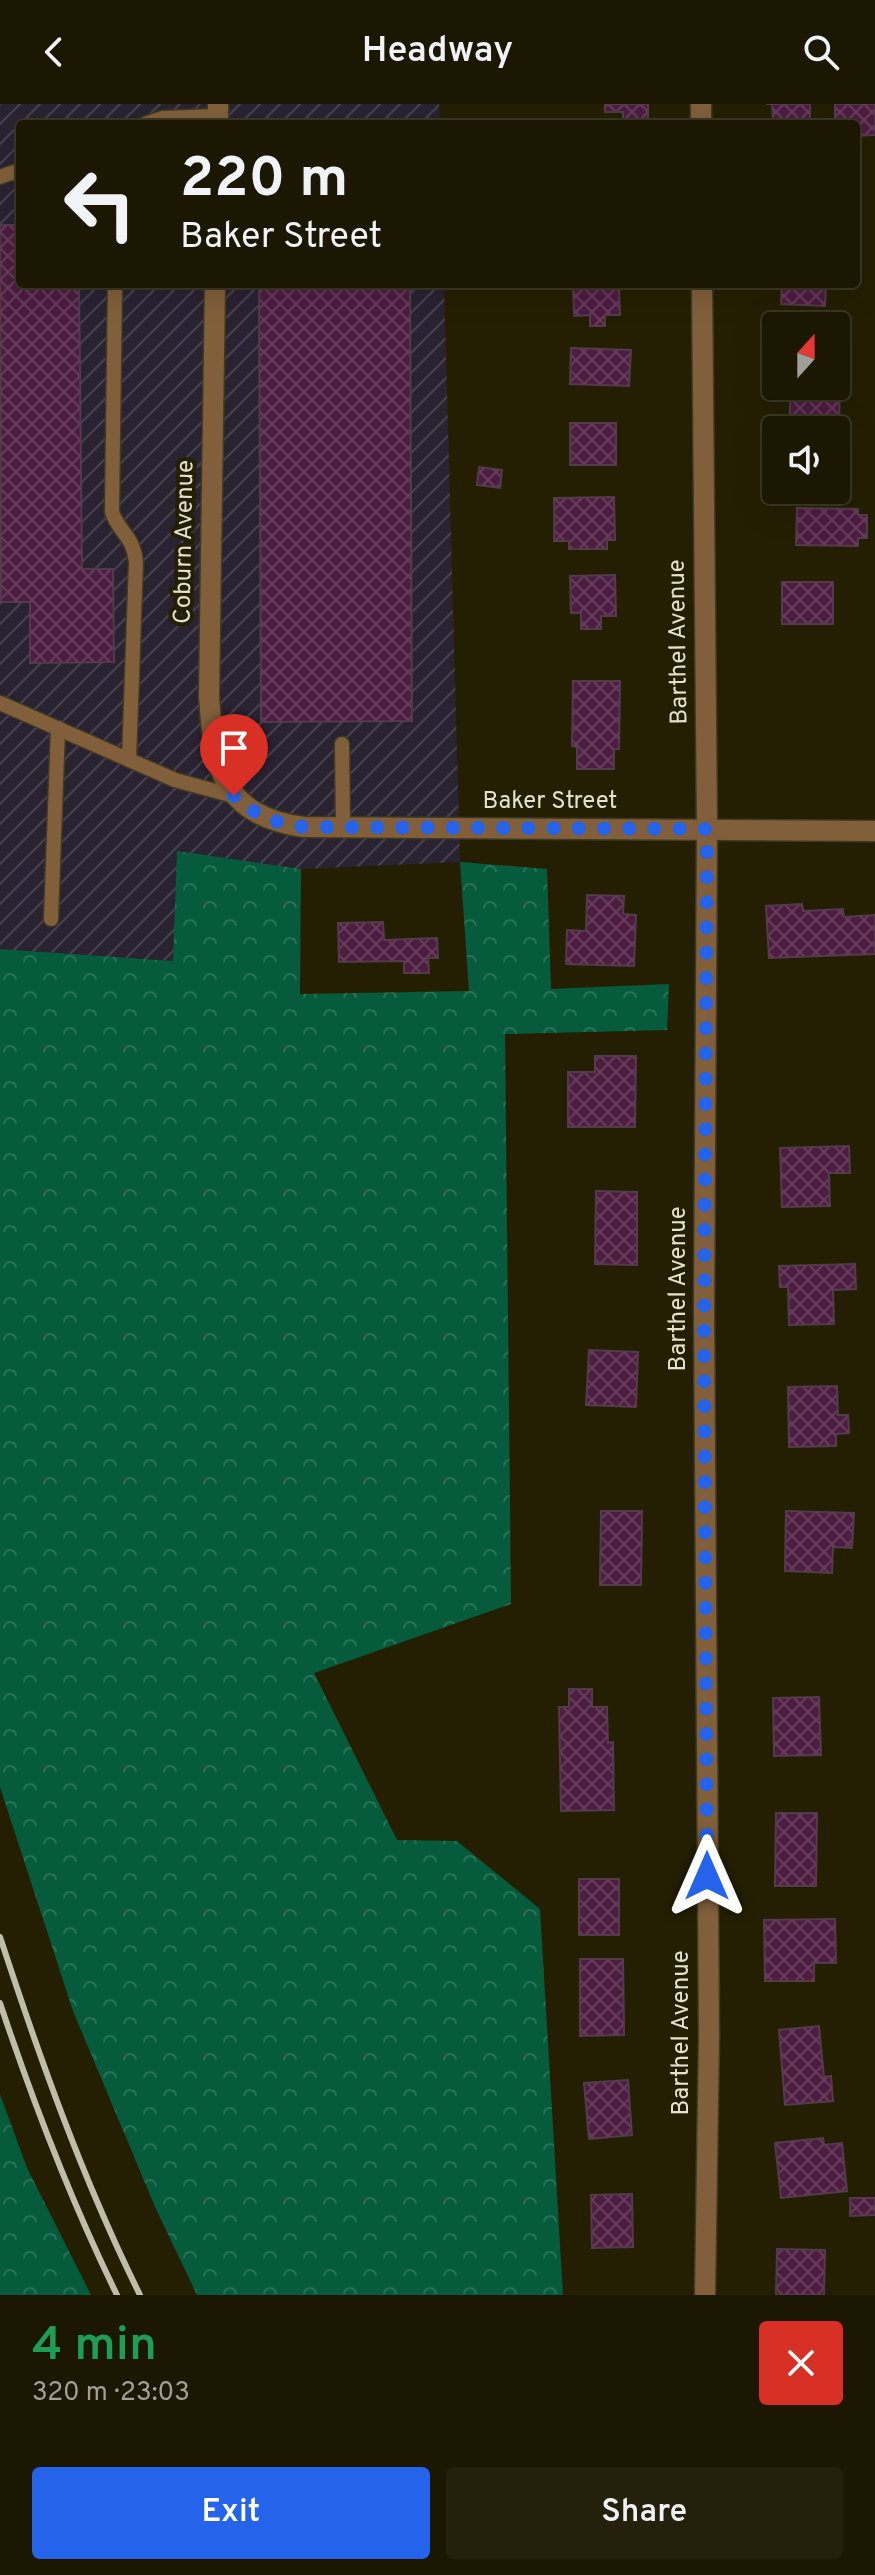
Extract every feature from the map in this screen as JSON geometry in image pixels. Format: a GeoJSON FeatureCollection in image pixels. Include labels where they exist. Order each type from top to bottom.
{"type":"FeatureCollection","features":[{"type":"Feature","properties":{"kind":"street","name":"Coburn Avenue"},"geometry":{"type":"LineString","coordinates":[[215,288],[209,697],[215,758],[234,796]]}},
{"type":"Feature","properties":{"kind":"street","name":"Barthel Avenue"},"geometry":{"type":"LineString","coordinates":[[702,288],[707,829],[704,1342],[709,2036],[705,2295]]}},
{"type":"Feature","properties":{"kind":"street","name":"Baker Street"},"geometry":{"type":"LineString","coordinates":[[234,796],[246,807],[278,822],[304,827],[875,831]]}},
{"type":"Feature","properties":{"kind":"lane"},"geometry":{"type":"LineString","coordinates":[[157,120],[218,115]]}},
{"type":"Feature","properties":{"kind":"lane"},"geometry":{"type":"LineString","coordinates":[[115,288],[112,512],[115,521],[135,547],[136,562],[129,760]]}},
{"type":"Feature","properties":{"kind":"lane"},"geometry":{"type":"LineString","coordinates":[[0,703],[175,780],[234,796]]}},
{"type":"Feature","properties":{"kind":"lane"},"geometry":{"type":"LineString","coordinates":[[51,919],[58,728]]}},
{"type":"Feature","properties":{"kind":"lane"},"geometry":{"type":"LineString","coordinates":[[342,744],[343,827]]}},
{"type":"Feature","properties":{"kind":"shaded area"},"geometry":{"type":"Polygon","coordinates":[[[0,104],[439,104],[440,120],[16,120],[16,288],[444,288],[460,862],[301,869],[186,853],[173,961],[0,949],[0,104]]]}},
{"type":"Feature","properties":{"kind":"green space"},"geometry":{"type":"Polygon","coordinates":[[[177,851],[301,869],[300,994],[469,991],[460,862],[547,869],[551,989],[669,984],[667,1030],[505,1034],[511,1604],[314,1673],[397,1840],[457,1841],[540,1909],[563,2295],[197,2295],[156,2209],[73,2011],[0,1787],[0,949],[173,961],[177,851]]]}},
{"type":"Feature","properties":{"kind":"green space"},"geometry":{"type":"Polygon","coordinates":[[[0,2094],[27,2168],[91,2295],[0,2295],[0,2094]]]}},
{"type":"Feature","properties":{"kind":"building"},"geometry":{"type":"Polygon","coordinates":[[[605,104],[648,104],[648,120],[623,120],[623,112],[605,112],[605,104]]]}},
{"type":"Feature","properties":{"kind":"building"},"geometry":{"type":"Polygon","coordinates":[[[772,104],[810,104],[810,120],[773,120],[772,104]]]}},
{"type":"Feature","properties":{"kind":"building"},"geometry":{"type":"Polygon","coordinates":[[[835,104],[875,104],[875,135],[860,136],[860,120],[835,120],[835,104]]]}},
{"type":"Feature","properties":{"kind":"building"},"geometry":{"type":"Polygon","coordinates":[[[0,225],[16,225],[16,288],[79,288],[82,569],[113,569],[114,662],[30,663],[30,602],[1,602],[0,225]]]}},
{"type":"Feature","properties":{"kind":"building"},"geometry":{"type":"Polygon","coordinates":[[[259,288],[410,288],[412,721],[261,722],[259,288]]]}},
{"type":"Feature","properties":{"kind":"building"},"geometry":{"type":"Polygon","coordinates":[[[573,288],[619,288],[620,315],[605,315],[605,326],[590,326],[590,315],[574,316],[573,288]]]}},
{"type":"Feature","properties":{"kind":"building"},"geometry":{"type":"Polygon","coordinates":[[[782,288],[826,288],[825,306],[781,304],[782,288]]]}},
{"type":"Feature","properties":{"kind":"building"},"geometry":{"type":"Polygon","coordinates":[[[571,348],[631,350],[629,386],[570,384],[571,348]]]}},
{"type":"Feature","properties":{"kind":"building"},"geometry":{"type":"Polygon","coordinates":[[[790,400],[840,400],[839,416],[790,416],[790,400]]]}},
{"type":"Feature","properties":{"kind":"building"},"geometry":{"type":"Polygon","coordinates":[[[570,423],[616,423],[616,465],[570,465],[570,423]]]}},
{"type":"Feature","properties":{"kind":"building"},"geometry":{"type":"Polygon","coordinates":[[[479,467],[502,470],[500,488],[477,485],[479,467]]]}},
{"type":"Feature","properties":{"kind":"building"},"geometry":{"type":"Polygon","coordinates":[[[614,497],[615,540],[607,540],[607,549],[569,549],[569,541],[554,541],[554,498],[614,497]]]}},
{"type":"Feature","properties":{"kind":"building"},"geometry":{"type":"Polygon","coordinates":[[[797,508],[858,509],[858,515],[867,515],[867,538],[858,538],[858,546],[796,545],[797,508]]]}},
{"type":"Feature","properties":{"kind":"building"},"geometry":{"type":"Polygon","coordinates":[[[615,575],[616,616],[601,616],[601,629],[581,629],[581,613],[571,613],[570,576],[615,575]]]}},
{"type":"Feature","properties":{"kind":"building"},"geometry":{"type":"Polygon","coordinates":[[[782,582],[833,582],[833,624],[782,624],[782,582]]]}},
{"type":"Feature","properties":{"kind":"building"},"geometry":{"type":"Polygon","coordinates":[[[573,681],[620,681],[619,749],[614,749],[614,769],[577,769],[577,747],[572,746],[573,681]]]}},
{"type":"Feature","properties":{"kind":"building"},"geometry":{"type":"Polygon","coordinates":[[[587,895],[624,896],[623,914],[636,915],[634,966],[566,964],[567,930],[586,931],[587,895]]]}},
{"type":"Feature","properties":{"kind":"building"},"geometry":{"type":"Polygon","coordinates":[[[802,904],[803,911],[843,909],[844,917],[875,915],[875,954],[769,958],[766,906],[802,904]]]}},
{"type":"Feature","properties":{"kind":"building"},"geometry":{"type":"Polygon","coordinates":[[[383,922],[384,940],[437,938],[438,958],[428,958],[429,973],[404,973],[404,961],[339,962],[338,923],[383,922]]]}},
{"type":"Feature","properties":{"kind":"building"},"geometry":{"type":"Polygon","coordinates":[[[595,1056],[636,1056],[635,1127],[568,1127],[568,1072],[595,1072],[595,1056]]]}},
{"type":"Feature","properties":{"kind":"building"},"geometry":{"type":"Polygon","coordinates":[[[849,1146],[850,1173],[829,1173],[830,1206],[782,1207],[780,1148],[849,1146]]]}},
{"type":"Feature","properties":{"kind":"building"},"geometry":{"type":"Polygon","coordinates":[[[596,1191],[637,1192],[637,1265],[595,1264],[596,1191]]]}},
{"type":"Feature","properties":{"kind":"building"},"geometry":{"type":"Polygon","coordinates":[[[855,1264],[856,1289],[833,1290],[834,1324],[789,1325],[788,1287],[780,1287],[779,1266],[855,1264]]]}},
{"type":"Feature","properties":{"kind":"building"},"geometry":{"type":"Polygon","coordinates":[[[589,1350],[638,1352],[636,1407],[586,1405],[589,1350]]]}},
{"type":"Feature","properties":{"kind":"building"},"geometry":{"type":"Polygon","coordinates":[[[837,1386],[838,1415],[848,1415],[849,1433],[836,1434],[836,1446],[789,1447],[788,1387],[837,1386]]]}},
{"type":"Feature","properties":{"kind":"building"},"geometry":{"type":"Polygon","coordinates":[[[601,1511],[642,1511],[641,1585],[600,1585],[601,1511]]]}},
{"type":"Feature","properties":{"kind":"building"},"geometry":{"type":"Polygon","coordinates":[[[786,1511],[854,1513],[852,1548],[833,1547],[832,1573],[785,1571],[786,1511]]]}},
{"type":"Feature","properties":{"kind":"building"},"geometry":{"type":"Polygon","coordinates":[[[569,1689],[592,1689],[592,1707],[607,1707],[608,1743],[613,1742],[614,1810],[561,1811],[559,1707],[569,1707],[569,1689]]]}},
{"type":"Feature","properties":{"kind":"building"},"geometry":{"type":"Polygon","coordinates":[[[819,1697],[821,1755],[774,1756],[773,1698],[819,1697]]]}},
{"type":"Feature","properties":{"kind":"building"},"geometry":{"type":"Polygon","coordinates":[[[776,1813],[817,1813],[816,1886],[775,1886],[776,1813]]]}},
{"type":"Feature","properties":{"kind":"building"},"geometry":{"type":"Polygon","coordinates":[[[579,1879],[619,1879],[619,1935],[579,1935],[579,1879]]]}},
{"type":"Feature","properties":{"kind":"building"},"geometry":{"type":"Polygon","coordinates":[[[835,1919],[836,1963],[814,1963],[814,1981],[765,1981],[764,1920],[835,1919]]]}},
{"type":"Feature","properties":{"kind":"building"},"geometry":{"type":"Polygon","coordinates":[[[580,1959],[623,1959],[624,2035],[580,2036],[580,1959]]]}},
{"type":"Feature","properties":{"kind":"building"},"geometry":{"type":"Polygon","coordinates":[[[819,2026],[824,2077],[831,2076],[833,2101],[785,2105],[779,2030],[819,2026]]]}},
{"type":"Feature","properties":{"kind":"building"},"geometry":{"type":"Polygon","coordinates":[[[628,2080],[632,2135],[589,2139],[584,2083],[628,2080]]]}},
{"type":"Feature","properties":{"kind":"building"},"geometry":{"type":"Polygon","coordinates":[[[823,2138],[824,2145],[842,2143],[847,2191],[781,2198],[775,2143],[823,2138]]]}},
{"type":"Feature","properties":{"kind":"building"},"geometry":{"type":"Polygon","coordinates":[[[632,2194],[633,2247],[592,2248],[591,2195],[632,2194]]]}},
{"type":"Feature","properties":{"kind":"building"},"geometry":{"type":"Polygon","coordinates":[[[850,2198],[875,2198],[875,2215],[850,2216],[850,2198]]]}},
{"type":"Feature","properties":{"kind":"building"},"geometry":{"type":"Polygon","coordinates":[[[777,2249],[825,2250],[824,2295],[776,2295],[777,2249]]]}},
{"type":"Feature","properties":{"kind":"railway"},"geometry":{"type":"LineString","coordinates":[[0,1937],[64,2119],[140,2295]]}},
{"type":"Feature","properties":{"kind":"railway"},"geometry":{"type":"LineString","coordinates":[[0,2003],[54,2151],[117,2295]]}},
{"type":"Feature","properties":{"kind":"route"},"geometry":{"type":"LineString","coordinates":[[234,796],[262,816],[304,827],[707,829],[704,1342],[707,1876]]}}]}
